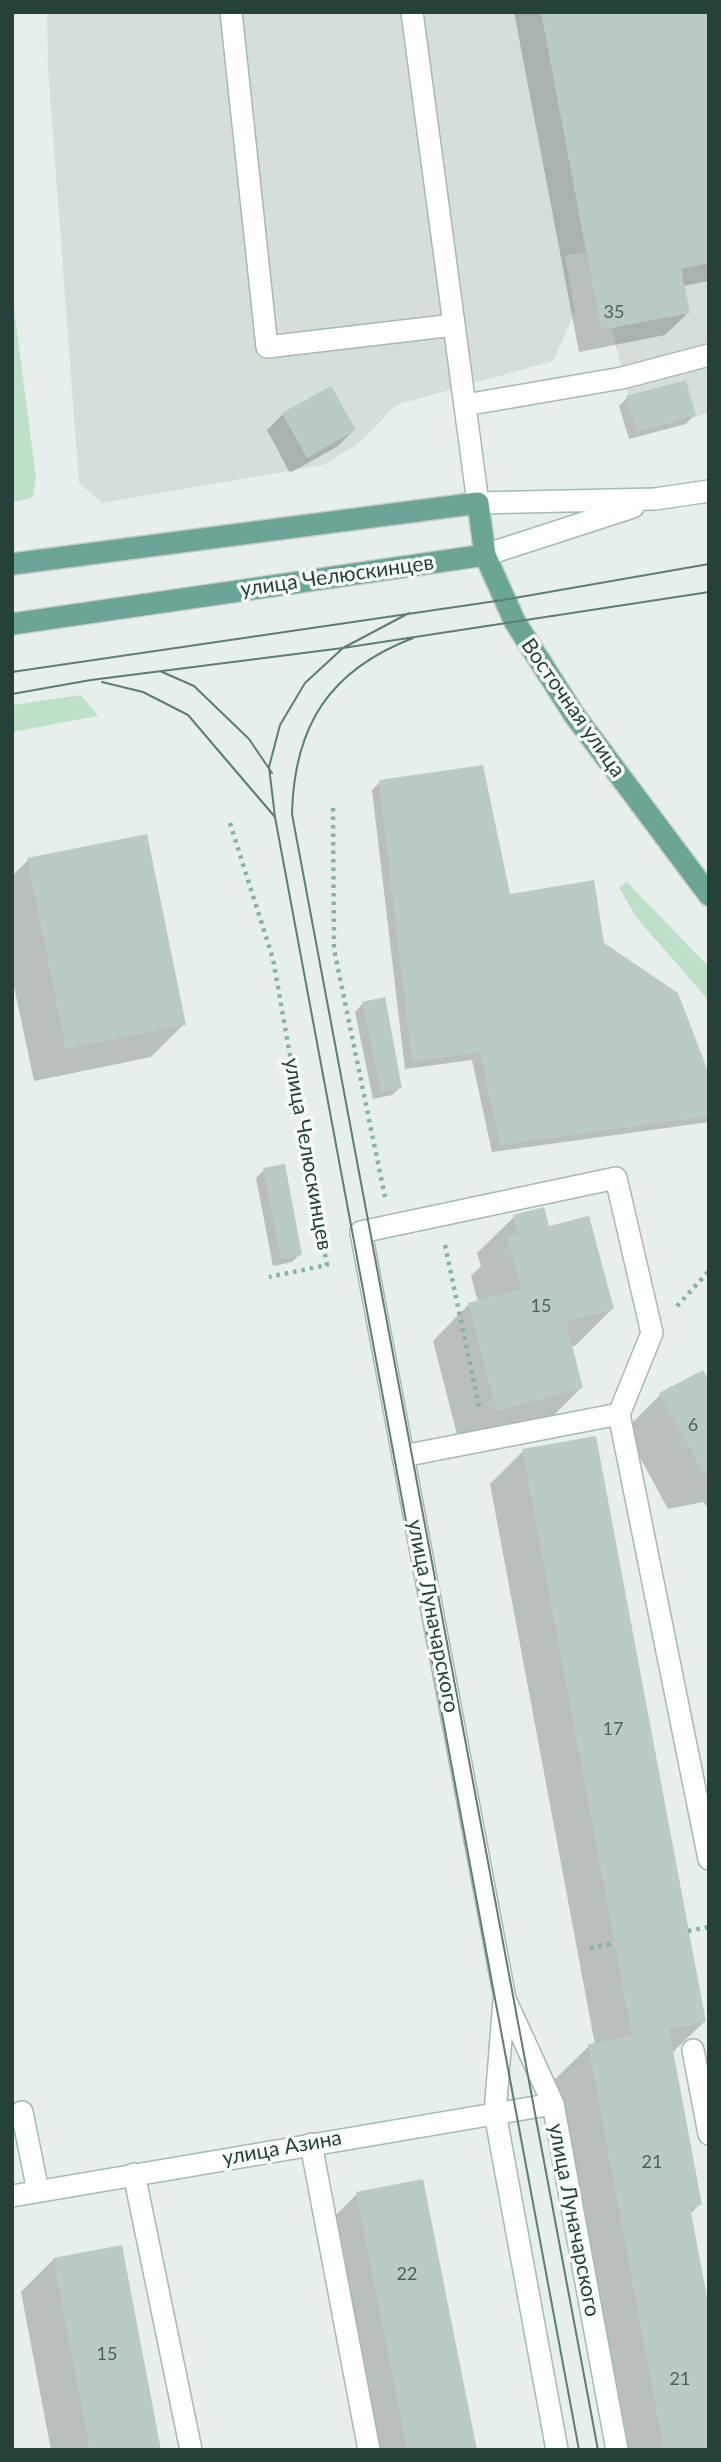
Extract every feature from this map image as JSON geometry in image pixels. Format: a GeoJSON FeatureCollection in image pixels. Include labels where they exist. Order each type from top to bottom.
{"type":"FeatureCollection","features":[{"type":"Feature","properties":{"kind":"main road","name":"Восточная улица"},"geometry":{"type":"LineString","coordinates":[[478,503],[485,555],[515,622],[575,716],[709,895]]}},
{"type":"Feature","properties":{"kind":"main road","name":"улица Челюскинцев"},"geometry":{"type":"LineString","coordinates":[[12,564],[356,516],[478,503]]}},
{"type":"Feature","properties":{"kind":"main road","name":"улица Челюскинцев"},"geometry":{"type":"LineString","coordinates":[[12,624],[485,555]]}},
{"type":"Feature","properties":{"kind":"street"},"geometry":{"type":"LineString","coordinates":[[231,12],[267,347],[454,325]]}},
{"type":"Feature","properties":{"kind":"street"},"geometry":{"type":"LineString","coordinates":[[412,12],[478,503]]}},
{"type":"Feature","properties":{"kind":"street"},"geometry":{"type":"LineString","coordinates":[[465,405],[622,378],[709,355]]}},
{"type":"Feature","properties":{"kind":"street","name":"улица Челюскинцев"},"geometry":{"type":"LineString","coordinates":[[478,503],[656,499],[709,491]]}},
{"type":"Feature","properties":{"kind":"street","name":"улица Челюскинцев"},"geometry":{"type":"LineString","coordinates":[[485,555],[656,499]]}},
{"type":"Feature","properties":{"kind":"street"},"geometry":{"type":"LineString","coordinates":[[439,1216],[615,1178],[652,1333],[619,1415],[709,1859]]}},
{"type":"Feature","properties":{"kind":"street","name":"улица Луначарского"},"geometry":{"type":"LineString","coordinates":[[439,1216],[361,1233],[505,1999],[553,2104],[617,2450]]}},
{"type":"Feature","properties":{"kind":"street"},"geometry":{"type":"LineString","coordinates":[[403,1456],[619,1415]]}},
{"type":"Feature","properties":{"kind":"street","name":"улица Луначарского"},"geometry":{"type":"LineString","coordinates":[[505,1999],[495,2113],[558,2450]]}},
{"type":"Feature","properties":{"kind":"street"},"geometry":{"type":"LineString","coordinates":[[693,2050],[709,2134]]}},
{"type":"Feature","properties":{"kind":"street","name":"улица Азина"},"geometry":{"type":"LineString","coordinates":[[12,2196],[553,2104]]}},
{"type":"Feature","properties":{"kind":"street"},"geometry":{"type":"LineString","coordinates":[[22,2112],[38,2191]]}},
{"type":"Feature","properties":{"kind":"street"},"geometry":{"type":"LineString","coordinates":[[311,2144],[369,2450]]}},
{"type":"Feature","properties":{"kind":"street"},"geometry":{"type":"LineString","coordinates":[[134,2174],[191,2450]]}},
{"type":"Feature","properties":{"kind":"path"},"geometry":{"type":"LineString","coordinates":[[333,808],[334,949],[387,1205]]}},
{"type":"Feature","properties":{"kind":"path","name":"улица Челюскинцев"},"geometry":{"type":"LineString","coordinates":[[230,823],[273,960],[327,1265],[269,1277]]}},
{"type":"Feature","properties":{"kind":"path"},"geometry":{"type":"LineString","coordinates":[[439,1216],[481,1414]]}},
{"type":"Feature","properties":{"kind":"path"},"geometry":{"type":"LineString","coordinates":[[652,1333],[709,1271]]}},
{"type":"Feature","properties":{"kind":"path"},"geometry":{"type":"LineString","coordinates":[[688,1931],[709,1927]]}},
{"type":"Feature","properties":{"kind":"path"},"geometry":{"type":"LineString","coordinates":[[590,1948],[614,1943]]}},
{"type":"Feature","properties":{"kind":"shaded area"},"geometry":{"type":"Polygon","coordinates":[[[47,12],[709,12],[709,413],[637,432],[612,329],[601,330],[586,252],[565,256],[575,312],[553,361],[396,405],[358,444],[323,465],[102,503],[79,483],[48,68],[47,12]]]}},
{"type":"Feature","properties":{"kind":"green space"},"geometry":{"type":"Polygon","coordinates":[[[12,293],[36,478],[33,497],[12,503],[12,293]]]}},
{"type":"Feature","properties":{"kind":"green space"},"geometry":{"type":"Polygon","coordinates":[[[81,695],[98,716],[12,732],[12,705],[81,695]]]}},
{"type":"Feature","properties":{"kind":"green space"},"geometry":{"type":"Polygon","coordinates":[[[627,882],[709,967],[709,1001],[636,917],[619,887],[627,882]]]}},
{"type":"Feature","properties":{"kind":"building"},"geometry":{"type":"Polygon","coordinates":[[[541,12],[709,12],[709,263],[681,269],[690,313],[601,330],[541,12]]]}},
{"type":"Feature","properties":{"kind":"building"},"geometry":{"type":"Polygon","coordinates":[[[686,380],[696,416],[637,432],[626,396],[686,380]]]}},
{"type":"Feature","properties":{"kind":"building"},"geometry":{"type":"Polygon","coordinates":[[[331,386],[356,430],[307,458],[282,413],[331,386]]]}},
{"type":"Feature","properties":{"kind":"building"},"geometry":{"type":"Polygon","coordinates":[[[483,765],[510,894],[594,880],[604,943],[678,993],[709,1074],[709,1116],[500,1145],[480,1052],[412,1062],[379,780],[483,765]]]}},
{"type":"Feature","properties":{"kind":"building"},"geometry":{"type":"Polygon","coordinates":[[[147,834],[186,1025],[66,1049],[27,858],[147,834]]]}},
{"type":"Feature","properties":{"kind":"building"},"geometry":{"type":"Polygon","coordinates":[[[385,997],[402,1088],[381,1092],[362,1002],[385,997]]]}},
{"type":"Feature","properties":{"kind":"building"},"geometry":{"type":"Polygon","coordinates":[[[285,1164],[302,1255],[281,1259],[263,1168],[285,1164]]]}},
{"type":"Feature","properties":{"kind":"building"},"geometry":{"type":"Polygon","coordinates":[[[544,1207],[549,1226],[589,1216],[614,1309],[566,1322],[583,1388],[497,1411],[468,1303],[521,1289],[507,1237],[518,1234],[513,1215],[544,1207]]]}},
{"type":"Feature","properties":{"kind":"building"},"geometry":{"type":"Polygon","coordinates":[[[703,1370],[709,1381],[709,1473],[704,1474],[659,1393],[703,1370]]]}},
{"type":"Feature","properties":{"kind":"building"},"geometry":{"type":"Polygon","coordinates":[[[596,1436],[706,2022],[669,2029],[702,2205],[690,2207],[709,2308],[709,2450],[664,2450],[588,2044],[632,2036],[522,1449],[596,1436]]]}},
{"type":"Feature","properties":{"kind":"building"},"geometry":{"type":"Polygon","coordinates":[[[423,2179],[477,2450],[407,2450],[356,2192],[423,2179]]]}},
{"type":"Feature","properties":{"kind":"building"},"geometry":{"type":"Polygon","coordinates":[[[122,2245],[161,2450],[90,2450],[53,2258],[122,2245]]]}},
{"type":"Feature","properties":{"kind":"tram line"},"geometry":{"type":"LineString","coordinates":[[12,672],[503,600],[709,564]]}},
{"type":"Feature","properties":{"kind":"tram line"},"geometry":{"type":"LineString","coordinates":[[12,694],[91,680],[343,648],[709,592]]}},
{"type":"Feature","properties":{"kind":"tram line"},"geometry":{"type":"LineString","coordinates":[[409,613],[343,648],[305,683],[280,725],[269,767],[275,817],[579,2450]]}},
{"type":"Feature","properties":{"kind":"tram line"},"geometry":{"type":"LineString","coordinates":[[413,638],[359,666],[339,684],[322,705],[309,728],[300,753],[294,782],[292,814],[598,2450]]}},
{"type":"Feature","properties":{"kind":"tram line"},"geometry":{"type":"LineString","coordinates":[[160,671],[194,686],[249,739],[272,773]]}},
{"type":"Feature","properties":{"kind":"tram line"},"geometry":{"type":"LineString","coordinates":[[102,682],[143,692],[188,715],[275,817]]}}]}
